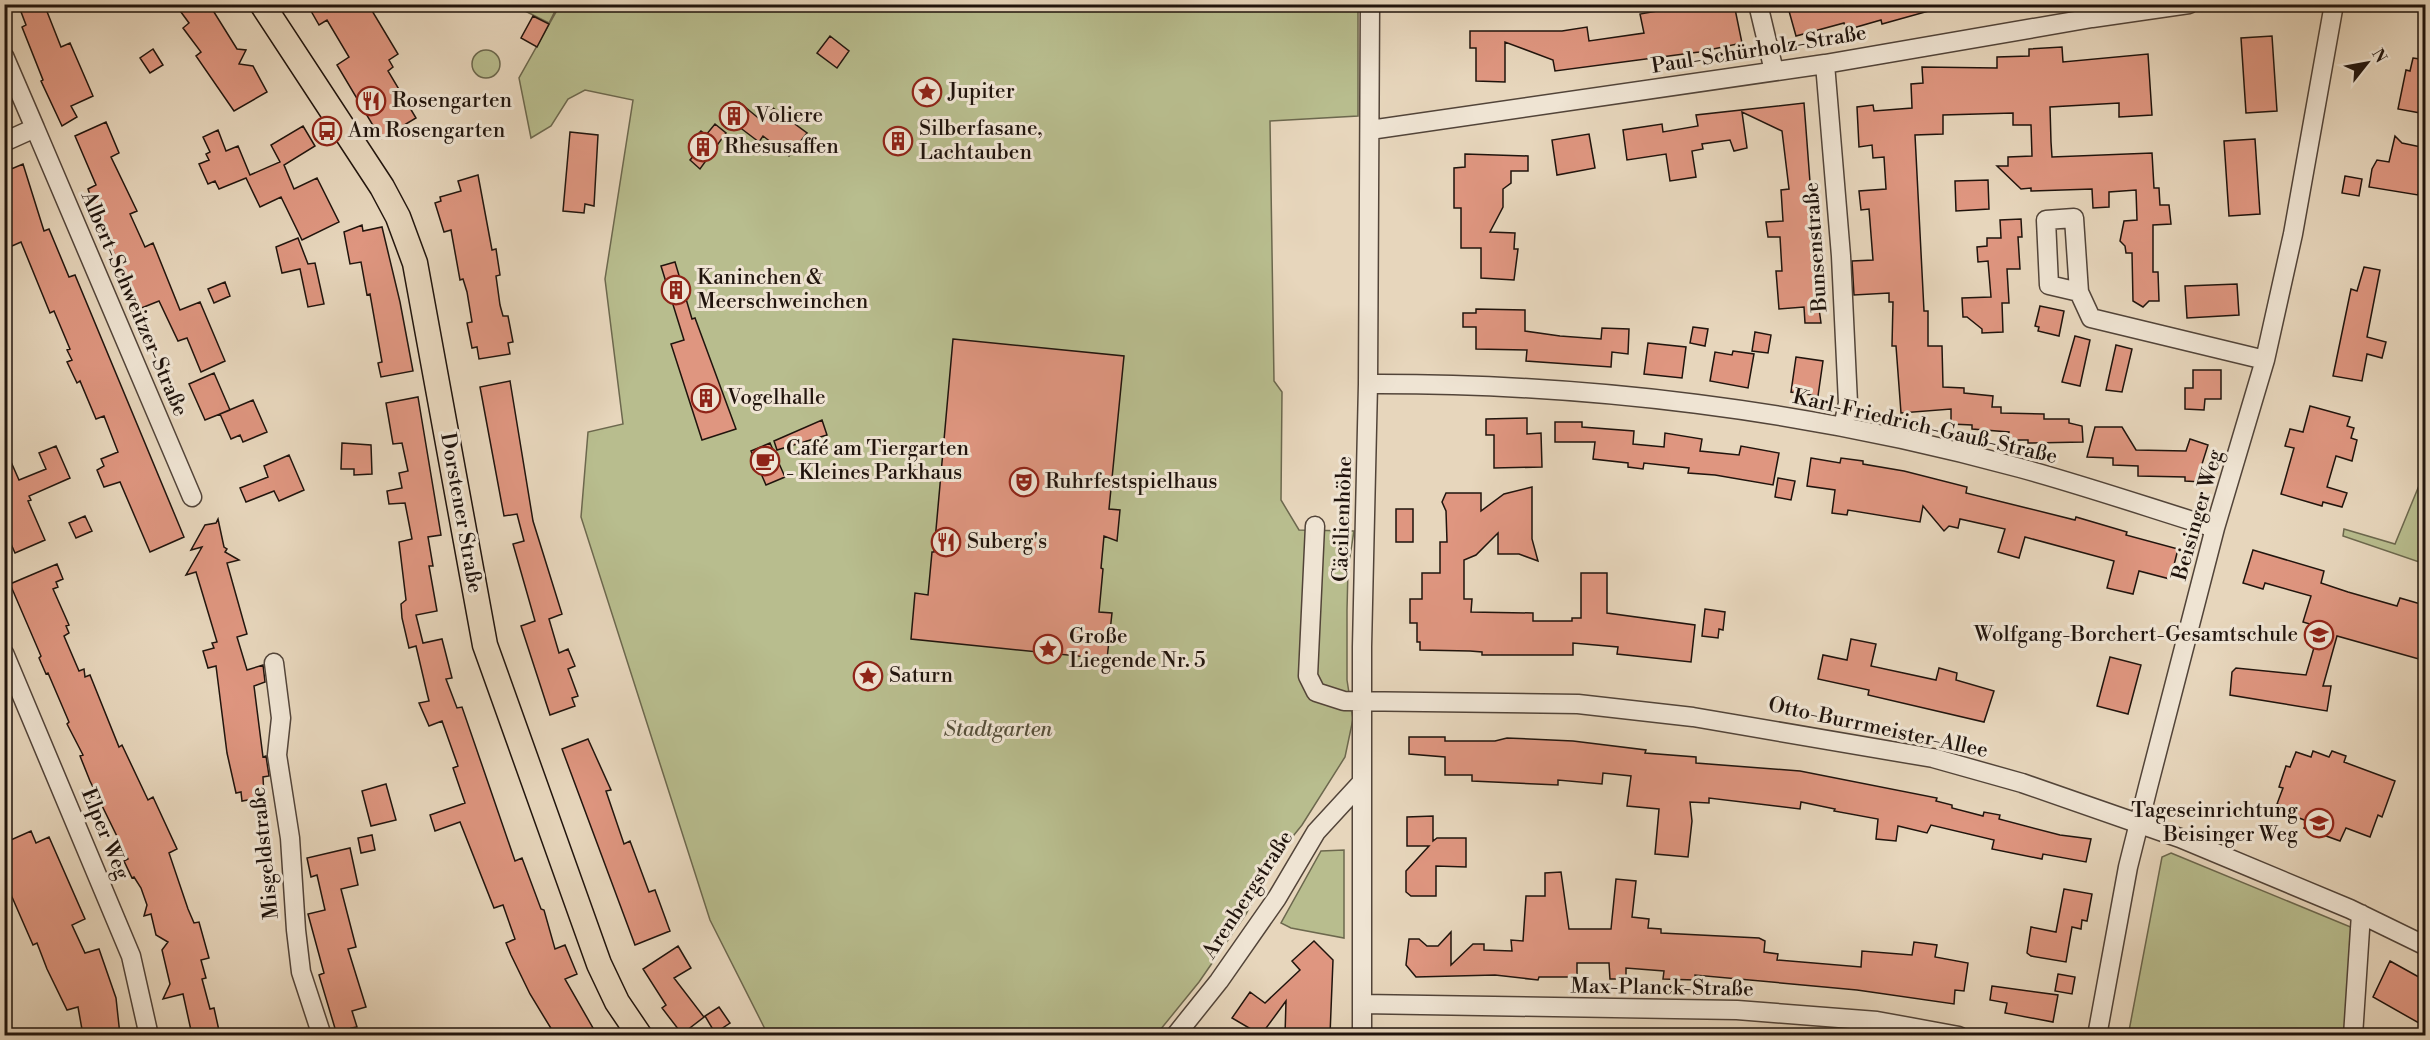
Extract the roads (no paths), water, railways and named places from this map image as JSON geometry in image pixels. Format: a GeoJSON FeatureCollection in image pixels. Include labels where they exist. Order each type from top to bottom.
{"type":"FeatureCollection","features":[{"type":"Feature","properties":{"kind":"main road","name":"Dorstener Straße"},"geometry":{"type":"LineString","coordinates":[[262,4],[382,187],[407,238],[418,275],[485,645],[599,964],[617,1002],[640,1035]]}},
{"type":"Feature","properties":{"kind":"street","name":"Cäcilienhöhe"},"geometry":{"type":"LineString","coordinates":[[1362,1035],[1362,647],[1368,384],[1370,4]]}},
{"type":"Feature","properties":{"kind":"street"},"geometry":{"type":"LineString","coordinates":[[1758,4],[1774,71]]}},
{"type":"Feature","properties":{"kind":"street","name":"Paul-Schürholz-Straße"},"geometry":{"type":"LineString","coordinates":[[1371,130],[1825,64],[2091,11],[2189,4]]}},
{"type":"Feature","properties":{"kind":"street","name":"Beisinger Weg"},"geometry":{"type":"LineString","coordinates":[[2097,1035],[2128,867],[2215,528],[2265,360],[2293,234],[2334,4]]}},
{"type":"Feature","properties":{"kind":"street","name":"Albert-Schweitzer-Straße"},"geometry":{"type":"LineString","coordinates":[[4,56],[192,497]]}},
{"type":"Feature","properties":{"kind":"street","name":"Bunsenstraße"},"geometry":{"type":"LineString","coordinates":[[1825,64],[1841,267],[1848,403],[1843,427]]}},
{"type":"Feature","properties":{"kind":"street"},"geometry":{"type":"LineString","coordinates":[[4,142],[35,128]]}},
{"type":"Feature","properties":{"kind":"street"},"geometry":{"type":"LineString","coordinates":[[2079,292],[2091,318],[2265,360]]}},
{"type":"Feature","properties":{"kind":"street","name":"Karl-Friedrich-Gauß-Straße"},"geometry":{"type":"LineString","coordinates":[[1368,384],[1470,383],[1688,403],[1843,427],[2019,468],[2215,528]]}},
{"type":"Feature","properties":{"kind":"street","name":"Otto-Burrmeister-Allee"},"geometry":{"type":"LineString","coordinates":[[1315,526],[1308,676],[1316,692],[1344,701],[1578,705],[1693,717],[1795,732],[1933,758],[2022,783],[2234,859],[2361,914],[2426,946]]}},
{"type":"Feature","properties":{"kind":"street","name":"Elper Weg"},"geometry":{"type":"LineString","coordinates":[[4,653],[131,957],[149,1035]]}},
{"type":"Feature","properties":{"kind":"street","name":"Misgeldstraße"},"geometry":{"type":"LineString","coordinates":[[274,663],[281,718],[278,755],[290,838],[296,930],[302,972],[322,1035]]}},
{"type":"Feature","properties":{"kind":"street","name":"Arenbergstraße"},"geometry":{"type":"LineString","coordinates":[[1175,1035],[1219,981],[1277,898],[1316,832],[1362,782]]}},
{"type":"Feature","properties":{"kind":"street"},"geometry":{"type":"LineString","coordinates":[[2353,1035],[2361,914]]}},
{"type":"Feature","properties":{"kind":"street","name":"Max-Planck-Straße"},"geometry":{"type":"LineString","coordinates":[[1362,1004],[1737,1011],[1877,1021],[1959,1035]]}},
{"type":"Feature","properties":{"kind":"place","name":"Jupiter"},"geometry":{"type":"Point","coordinates":[927,92]}},
{"type":"Feature","properties":{"kind":"place","name":"Rosengarten"},"geometry":{"type":"Point","coordinates":[371,101]}},
{"type":"Feature","properties":{"kind":"place","name":"Voliere"},"geometry":{"type":"Point","coordinates":[734,116]}},
{"type":"Feature","properties":{"kind":"place","name":"Am Rosengarten"},"geometry":{"type":"Point","coordinates":[327,131]}},
{"type":"Feature","properties":{"kind":"place","name":"Silberfasane, Lachtauben"},"geometry":{"type":"Point","coordinates":[898,141]}},
{"type":"Feature","properties":{"kind":"place","name":"Rhesusaffen"},"geometry":{"type":"Point","coordinates":[703,147]}},
{"type":"Feature","properties":{"kind":"place","name":"Kaninchen & Meerschweinchen"},"geometry":{"type":"Point","coordinates":[676,290]}},
{"type":"Feature","properties":{"kind":"place","name":"Vogelhalle"},"geometry":{"type":"Point","coordinates":[706,398]}},
{"type":"Feature","properties":{"kind":"place","name":"Café am Tiergarten - Kleines Parkhaus"},"geometry":{"type":"Point","coordinates":[765,461]}},
{"type":"Feature","properties":{"kind":"place","name":"Ruhrfestspielhaus"},"geometry":{"type":"Point","coordinates":[1024,482]}},
{"type":"Feature","properties":{"kind":"place","name":"Suberg's"},"geometry":{"type":"Point","coordinates":[946,542]}},
{"type":"Feature","properties":{"kind":"place","name":"Wolfgang-Borchert-Gesamtschule"},"geometry":{"type":"Point","coordinates":[2319,635]}},
{"type":"Feature","properties":{"kind":"place","name":"Große Liegende Nr. 5"},"geometry":{"type":"Point","coordinates":[1048,649]}},
{"type":"Feature","properties":{"kind":"place","name":"Saturn"},"geometry":{"type":"Point","coordinates":[868,676]}},
{"type":"Feature","properties":{"kind":"place","name":"Tageseinrichtung Beisinger Weg"},"geometry":{"type":"Point","coordinates":[2319,823]}},
{"type":"Feature","properties":{"kind":"park label","name":"Stadtgarten"},"geometry":{"type":"Point","coordinates":[998,730]}}]}
